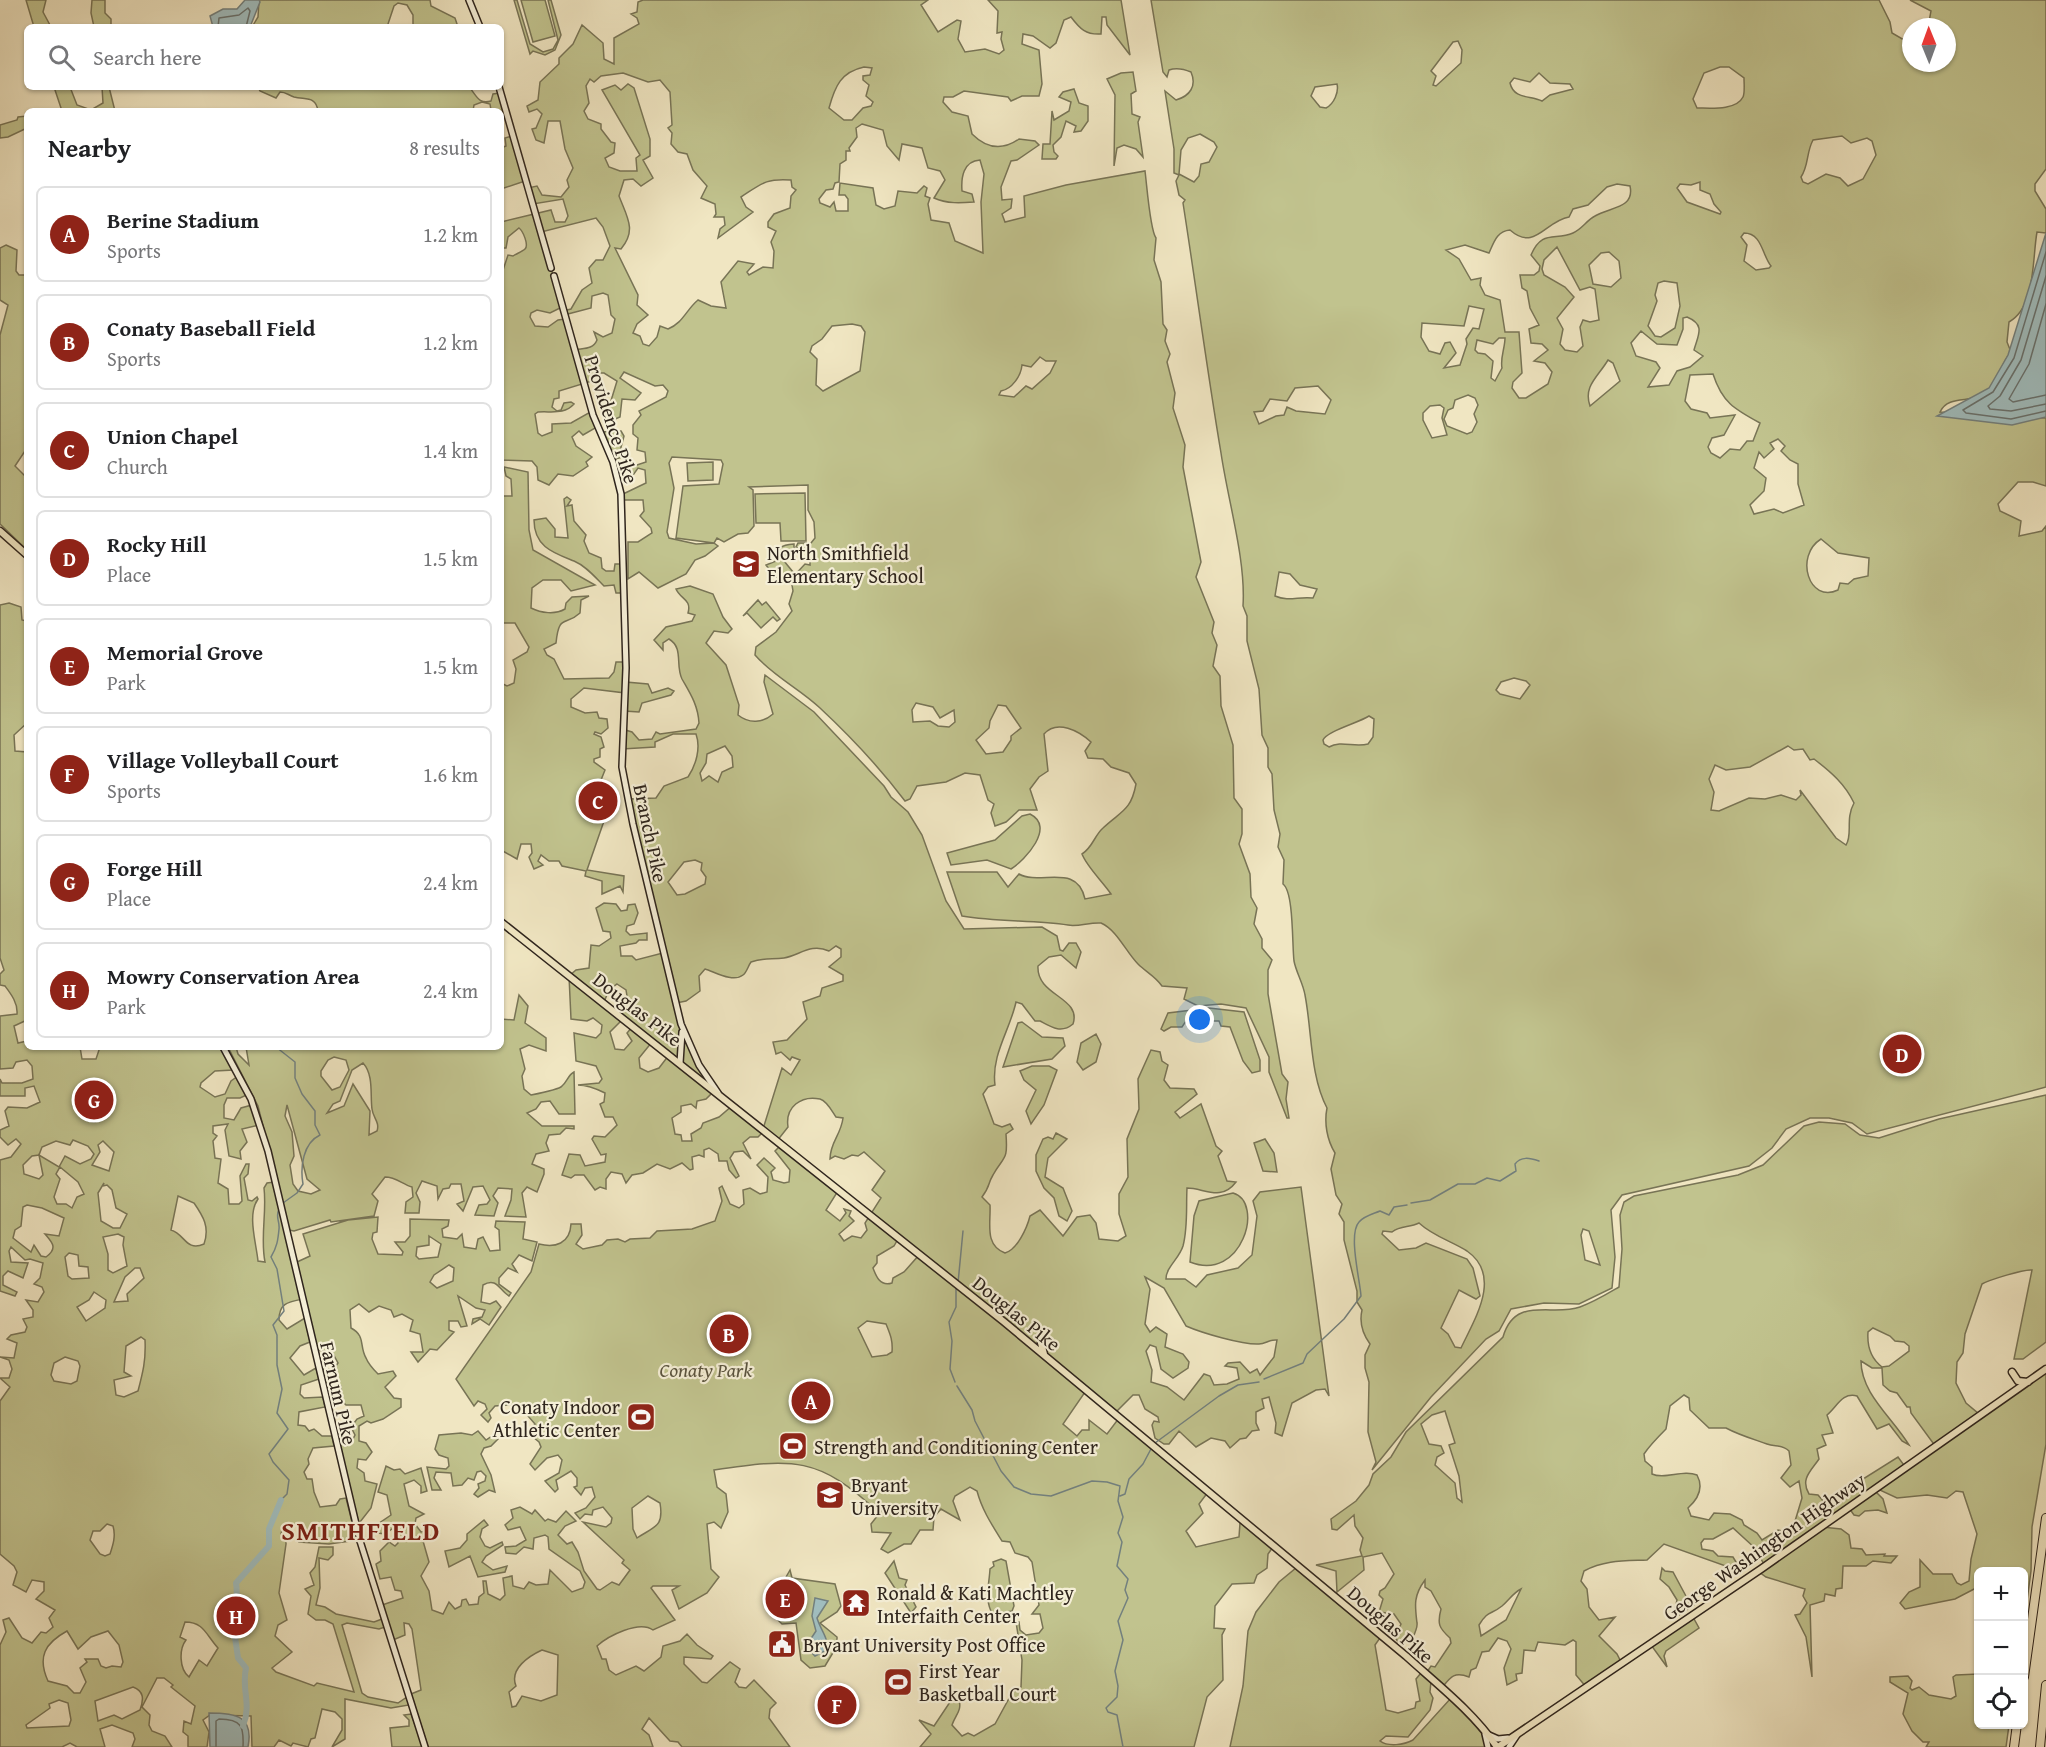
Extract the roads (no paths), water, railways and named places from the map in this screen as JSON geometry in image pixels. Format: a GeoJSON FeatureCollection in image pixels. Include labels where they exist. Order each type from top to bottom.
{"type":"FeatureCollection","features":[{"type":"Feature","properties":{"kind":"highway"},"geometry":{"type":"LineString","coordinates":[[2024,1675],[2046,1518]]}},
{"type":"Feature","properties":{"kind":"highway"},"geometry":{"type":"LineString","coordinates":[[2040,1747],[2046,1685]]}},
{"type":"Feature","properties":{"kind":"highway"},"geometry":{"type":"LineString","coordinates":[[2014,1747],[2016,1729]]}},
{"type":"Feature","properties":{"kind":"main road"},"geometry":{"type":"LineString","coordinates":[[468,0],[479,24]]}},
{"type":"Feature","properties":{"kind":"main road"},"geometry":{"type":"LineString","coordinates":[[500,90],[551,268]]}},
{"type":"Feature","properties":{"kind":"main road","name":"Providence Pike"},"geometry":{"type":"LineString","coordinates":[[554,276],[593,415],[613,462],[621,494],[626,645]]}},
{"type":"Feature","properties":{"kind":"main road"},"geometry":{"type":"LineString","coordinates":[[0,531],[24,552]]}},
{"type":"Feature","properties":{"kind":"main road","name":"Branch Pike"},"geometry":{"type":"LineString","coordinates":[[626,645],[622,767],[652,911],[681,1024],[699,1065],[719,1095]]}},
{"type":"Feature","properties":{"kind":"main road","name":"Douglas Pike"},"geometry":{"type":"LineString","coordinates":[[504,924],[1046,1357],[1450,1694],[1497,1747]]}},
{"type":"Feature","properties":{"kind":"main road","name":"Branch Pike"},"geometry":{"type":"LineString","coordinates":[[680,1063],[681,1024]]}},
{"type":"Feature","properties":{"kind":"main road","name":"Farnum Pike"},"geometry":{"type":"LineString","coordinates":[[225,1050],[251,1099],[268,1151],[360,1541],[425,1747]]}},
{"type":"Feature","properties":{"kind":"main road"},"geometry":{"type":"LineString","coordinates":[[1043,1335],[1042,1351],[1046,1357]]}},
{"type":"Feature","properties":{"kind":"main road","name":"George Washington Highway"},"geometry":{"type":"LineString","coordinates":[[1497,1747],[1761,1569],[2046,1370]]}},
{"type":"Feature","properties":{"kind":"main road"},"geometry":{"type":"LineString","coordinates":[[2012,1372],[2018,1381],[2029,1382]]}},
{"type":"Feature","properties":{"kind":"main road"},"geometry":{"type":"LineString","coordinates":[[1483,1730],[1499,1740],[1517,1734]]}},
{"type":"Feature","properties":{"kind":"main road"},"geometry":{"type":"LineString","coordinates":[[1483,1730],[1488,1747]]}},
{"type":"Feature","properties":{"kind":"main road"},"geometry":{"type":"LineString","coordinates":[[1509,1747],[1517,1734]]}},
{"type":"Feature","properties":{"kind":"water"},"geometry":{"type":"Polygon","coordinates":[[[245,0],[259,0],[260,2],[251,24],[212,24],[210,16],[223,9],[237,9],[245,0]]]}},
{"type":"Feature","properties":{"kind":"water"},"geometry":{"type":"Polygon","coordinates":[[[2046,233],[2046,417],[2012,425],[1937,416],[1989,388],[2008,355],[2046,233]]]}},
{"type":"Feature","properties":{"kind":"water"},"geometry":{"type":"Polygon","coordinates":[[[815,1598],[828,1601],[817,1618],[826,1638],[827,1650],[815,1656],[808,1649],[808,1643],[816,1631],[812,1616],[815,1598]]]}},
{"type":"Feature","properties":{"kind":"water"},"geometry":{"type":"Polygon","coordinates":[[[209,1713],[241,1718],[248,1729],[248,1747],[210,1747],[209,1713]]]}},
{"type":"Feature","properties":{"kind":"waterway"},"geometry":{"type":"LineString","coordinates":[[280,1050],[295,1062],[295,1078],[302,1094],[315,1111],[315,1125],[320,1135],[306,1150],[302,1170],[303,1184],[297,1193],[283,1203]]}},
{"type":"Feature","properties":{"kind":"waterway"},"geometry":{"type":"LineString","coordinates":[[1411,1203],[1430,1200],[1458,1184],[1475,1184],[1487,1178],[1500,1181],[1516,1171],[1515,1164],[1523,1159],[1539,1161]]}},
{"type":"Feature","properties":{"kind":"waterway"},"geometry":{"type":"LineString","coordinates":[[1264,1379],[1303,1363],[1307,1354],[1344,1319],[1361,1296],[1355,1246],[1356,1228],[1359,1222],[1380,1211],[1389,1215],[1394,1207],[1407,1205]]}},
{"type":"Feature","properties":{"kind":"waterway"},"geometry":{"type":"LineString","coordinates":[[279,1209],[277,1214],[278,1240],[271,1257],[277,1269],[284,1311],[273,1325],[277,1335],[277,1365],[282,1389],[277,1413],[288,1429],[269,1454],[289,1480],[287,1494],[281,1500]]}},
{"type":"Feature","properties":{"kind":"waterway"},"geometry":{"type":"LineString","coordinates":[[958,1283],[963,1231]]}},
{"type":"Feature","properties":{"kind":"waterway"},"geometry":{"type":"LineString","coordinates":[[955,1382],[950,1369],[952,1341],[949,1322],[956,1307],[956,1288]]}},
{"type":"Feature","properties":{"kind":"waterway"},"geometry":{"type":"LineString","coordinates":[[1155,1443],[1219,1396],[1238,1385],[1259,1382]]}},
{"type":"Feature","properties":{"kind":"waterway"},"geometry":{"type":"LineString","coordinates":[[957,1386],[972,1410],[975,1421],[1001,1471],[1014,1487],[1031,1494],[1051,1496],[1092,1481],[1120,1486],[1118,1501],[1123,1517],[1118,1533],[1122,1542],[1117,1566],[1128,1579],[1125,1590],[1128,1598],[1118,1621],[1123,1640],[1115,1671],[1118,1686],[1117,1697],[1106,1708],[1108,1712],[1117,1715],[1123,1747]]}},
{"type":"Feature","properties":{"kind":"waterway"},"geometry":{"type":"LineString","coordinates":[[1120,1496],[1125,1494],[1129,1479],[1143,1464],[1152,1447]]}},
{"type":"Feature","properties":{"kind":"waterway"},"geometry":{"type":"LineString","coordinates":[[235,1630],[236,1583],[269,1546],[269,1529],[281,1500]]}},
{"type":"Feature","properties":{"kind":"waterway"},"geometry":{"type":"LineString","coordinates":[[235,1637],[238,1658],[246,1668],[247,1710],[243,1726]]}},
{"type":"Feature","properties":{"kind":"place","name":"North Smithfield Elementary School"},"geometry":{"type":"Point","coordinates":[746,564]}},
{"type":"Feature","properties":{"kind":"place","name":"Union Chapel"},"geometry":{"type":"Point","coordinates":[598,801]}},
{"type":"Feature","properties":{"kind":"place","name":"Rocky Hill"},"geometry":{"type":"Point","coordinates":[1902,1054]}},
{"type":"Feature","properties":{"kind":"place","name":"Forge Hill"},"geometry":{"type":"Point","coordinates":[94,1100]}},
{"type":"Feature","properties":{"kind":"place","name":"Conaty Baseball Field"},"geometry":{"type":"Point","coordinates":[729,1334]}},
{"type":"Feature","properties":{"kind":"place","name":"Berine Stadium"},"geometry":{"type":"Point","coordinates":[811,1401]}},
{"type":"Feature","properties":{"kind":"place","name":"Conaty Indoor Athletic Center"},"geometry":{"type":"Point","coordinates":[641,1417]}},
{"type":"Feature","properties":{"kind":"place","name":"Strength and Conditioning Center"},"geometry":{"type":"Point","coordinates":[793,1446]}},
{"type":"Feature","properties":{"kind":"place","name":"Bryant University"},"geometry":{"type":"Point","coordinates":[830,1495]}},
{"type":"Feature","properties":{"kind":"place","name":"Memorial Grove"},"geometry":{"type":"Point","coordinates":[785,1599]}},
{"type":"Feature","properties":{"kind":"place","name":"Ronald & Kati Machtley Interfaith Center"},"geometry":{"type":"Point","coordinates":[856,1603]}},
{"type":"Feature","properties":{"kind":"place","name":"Mowry Conservation Area"},"geometry":{"type":"Point","coordinates":[236,1616]}},
{"type":"Feature","properties":{"kind":"place","name":"Bryant University Post Office"},"geometry":{"type":"Point","coordinates":[782,1644]}},
{"type":"Feature","properties":{"kind":"place","name":"First Year Basketball Court"},"geometry":{"type":"Point","coordinates":[898,1682]}},
{"type":"Feature","properties":{"kind":"place","name":"Village Volleyball Court"},"geometry":{"type":"Point","coordinates":[837,1705]}},
{"type":"Feature","properties":{"kind":"district","name":"SMITHFIELD"},"geometry":{"type":"Point","coordinates":[361,1530]}},
{"type":"Feature","properties":{"kind":"park label","name":"Conaty Park"},"geometry":{"type":"Point","coordinates":[706,1369]}}]}
